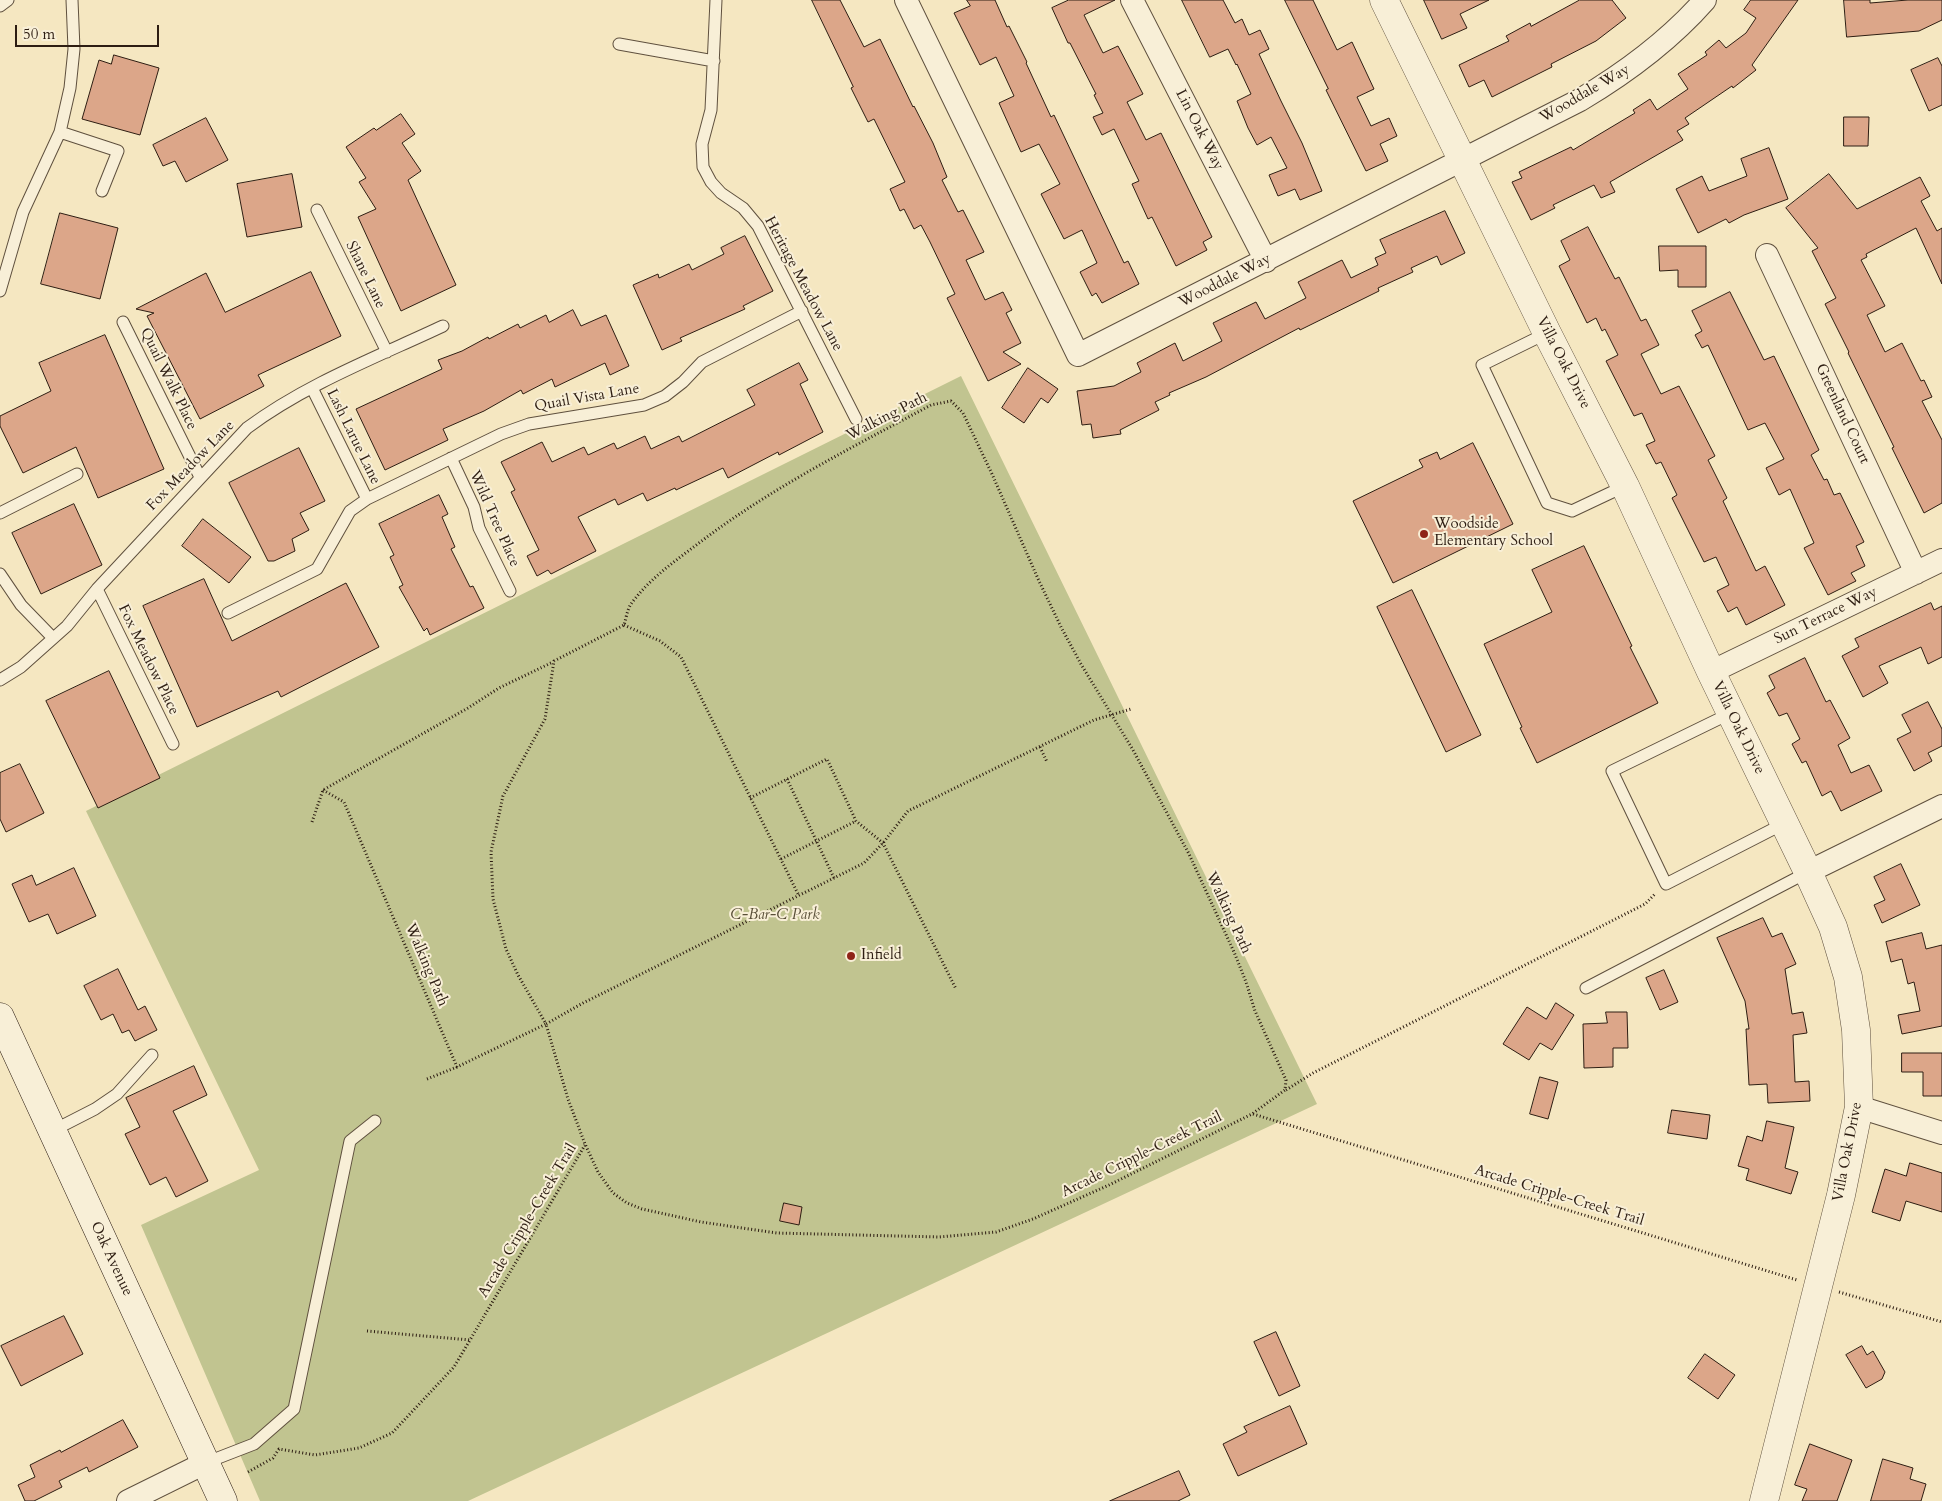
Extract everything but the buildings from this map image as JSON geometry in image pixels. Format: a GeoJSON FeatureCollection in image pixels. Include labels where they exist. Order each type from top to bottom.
{"type":"FeatureCollection","features":[{"type":"Feature","properties":{"kind":"street","name":"Wooddale Way"},"geometry":{"type":"LineString","coordinates":[[906,0],[1078,355],[1562,110],[1608,84],[1670,36],[1705,0]]}},
{"type":"Feature","properties":{"kind":"street","name":"Lin Oak Way"},"geometry":{"type":"LineString","coordinates":[[1132,0],[1266,261]]}},
{"type":"Feature","properties":{"kind":"street","name":"Villa Oak Drive"},"geometry":{"type":"LineString","coordinates":[[1384,0],[1547,333],[1625,486],[1711,672],[1833,927],[1848,977],[1856,1030],[1859,1107],[1842,1195],[1764,1501]]}},
{"type":"Feature","properties":{"kind":"street","name":"Greenland Court"},"geometry":{"type":"LineString","coordinates":[[1767,255],[1916,573]]}},
{"type":"Feature","properties":{"kind":"street","name":"Sun Terrace Way"},"geometry":{"type":"LineString","coordinates":[[1711,672],[1942,560]]}},
{"type":"Feature","properties":{"kind":"street"},"geometry":{"type":"LineString","coordinates":[[1808,872],[1942,806]]}},
{"type":"Feature","properties":{"kind":"street","name":"Oak Avenue"},"geometry":{"type":"LineString","coordinates":[[0,1017],[222,1501]]}},
{"type":"Feature","properties":{"kind":"street"},"geometry":{"type":"LineString","coordinates":[[1859,1107],[1942,1133]]}},
{"type":"Feature","properties":{"kind":"street"},"geometry":{"type":"LineString","coordinates":[[128,1501],[205,1463]]}},
{"type":"Feature","properties":{"kind":"lane"},"geometry":{"type":"LineString","coordinates":[[0,6],[8,0]]}},
{"type":"Feature","properties":{"kind":"lane"},"geometry":{"type":"LineString","coordinates":[[0,291],[23,212],[60,132],[70,88],[74,49],[72,0]]}},
{"type":"Feature","properties":{"kind":"lane","name":"Heritage Meadow Lane"},"geometry":{"type":"LineString","coordinates":[[716,0],[711,110],[702,144],[703,167],[711,182],[721,193],[742,208],[758,226],[856,418]]}},
{"type":"Feature","properties":{"kind":"lane"},"geometry":{"type":"LineString","coordinates":[[619,44],[714,61]]}},
{"type":"Feature","properties":{"kind":"lane"},"geometry":{"type":"LineString","coordinates":[[60,132],[118,151],[102,191]]}},
{"type":"Feature","properties":{"kind":"lane","name":"Shane Lane"},"geometry":{"type":"LineString","coordinates":[[317,210],[387,352]]}},
{"type":"Feature","properties":{"kind":"lane","name":"Quail Vista Lane"},"geometry":{"type":"LineString","coordinates":[[228,614],[317,569],[350,511],[367,499],[500,434],[529,424],[644,405],[665,396],[683,382],[702,362],[802,311]]}},
{"type":"Feature","properties":{"kind":"lane","name":"Quail Walk Place"},"geometry":{"type":"LineString","coordinates":[[123,322],[200,477]]}},
{"type":"Feature","properties":{"kind":"lane","name":"Fox Meadow Lane"},"geometry":{"type":"LineString","coordinates":[[0,680],[21,667],[67,626],[97,589],[247,428],[266,414],[312,388],[444,326]]}},
{"type":"Feature","properties":{"kind":"lane"},"geometry":{"type":"LineString","coordinates":[[1547,333],[1482,365],[1546,503],[1572,511],[1625,486]]}},
{"type":"Feature","properties":{"kind":"lane","name":"Lash Larue Lane"},"geometry":{"type":"LineString","coordinates":[[312,388],[367,499]]}},
{"type":"Feature","properties":{"kind":"lane","name":"Wild Tree Place"},"geometry":{"type":"LineString","coordinates":[[451,458],[474,507],[479,528],[510,591]]}},
{"type":"Feature","properties":{"kind":"lane"},"geometry":{"type":"LineString","coordinates":[[0,513],[77,474]]}},
{"type":"Feature","properties":{"kind":"lane"},"geometry":{"type":"LineString","coordinates":[[0,574],[21,605],[53,638]]}},
{"type":"Feature","properties":{"kind":"lane","name":"Fox Meadow Place"},"geometry":{"type":"LineString","coordinates":[[97,589],[173,744]]}},
{"type":"Feature","properties":{"kind":"lane"},"geometry":{"type":"LineString","coordinates":[[1731,713],[1612,771],[1666,884],[1784,823]]}},
{"type":"Feature","properties":{"kind":"lane"},"geometry":{"type":"LineString","coordinates":[[1586,988],[1808,872]]}},
{"type":"Feature","properties":{"kind":"lane"},"geometry":{"type":"LineString","coordinates":[[52,1131],[95,1110],[117,1094],[152,1055]]}},
{"type":"Feature","properties":{"kind":"lane"},"geometry":{"type":"LineString","coordinates":[[205,1463],[254,1444],[294,1410],[350,1141],[375,1121]]}},
{"type":"Feature","properties":{"kind":"path","name":"Walking Path"},"geometry":{"type":"LineString","coordinates":[[624,625],[630,605],[654,578],[728,521],[803,473],[931,405],[951,401],[964,413],[1046,597],[1081,664],[1113,715],[1162,801],[1188,854],[1234,952],[1246,982],[1254,1011],[1286,1080],[1285,1090]]}},
{"type":"Feature","properties":{"kind":"path"},"geometry":{"type":"LineString","coordinates":[[312,822],[323,790],[468,708],[498,688],[554,662],[624,625],[660,641],[681,657],[799,896]]}},
{"type":"Feature","properties":{"kind":"path"},"geometry":{"type":"LineString","coordinates":[[554,662],[545,719],[503,796],[491,852],[493,900],[506,949],[546,1024],[568,1099],[585,1144]]}},
{"type":"Feature","properties":{"kind":"path"},"geometry":{"type":"LineString","coordinates":[[427,1079],[457,1067],[546,1024],[583,1003],[864,863],[908,811],[1094,720],[1130,709]]}},
{"type":"Feature","properties":{"kind":"path"},"geometry":{"type":"LineString","coordinates":[[1040,746],[1047,762]]}},
{"type":"Feature","properties":{"kind":"path"},"geometry":{"type":"LineString","coordinates":[[750,798],[827,760],[856,821],[883,842],[956,989]]}},
{"type":"Feature","properties":{"kind":"path"},"geometry":{"type":"LineString","coordinates":[[787,779],[834,878]]}},
{"type":"Feature","properties":{"kind":"path","name":"Walking Path"},"geometry":{"type":"LineString","coordinates":[[323,790],[344,802],[457,1067]]}},
{"type":"Feature","properties":{"kind":"path"},"geometry":{"type":"LineString","coordinates":[[781,859],[856,821]]}},
{"type":"Feature","properties":{"kind":"path"},"geometry":{"type":"LineString","coordinates":[[1252,1114],[1285,1090],[1313,1073],[1645,904],[1666,884]]}},
{"type":"Feature","properties":{"kind":"path","name":"Arcade Cripple-Creek Trail"},"geometry":{"type":"LineString","coordinates":[[585,1144],[598,1172],[614,1193],[627,1203],[642,1209],[701,1222],[777,1233],[939,1236],[996,1232],[1033,1219],[1109,1185],[1252,1114],[1942,1322]]}},
{"type":"Feature","properties":{"kind":"path","name":"Arcade Cripple-Creek Trail"},"geometry":{"type":"LineString","coordinates":[[248,1472],[273,1458],[279,1449],[315,1455],[359,1448],[392,1433],[454,1367],[585,1144]]}},
{"type":"Feature","properties":{"kind":"path"},"geometry":{"type":"LineString","coordinates":[[367,1331],[470,1340]]}},
{"type":"Feature","properties":{"kind":"green space","name":"C-Bar-C Park"},"geometry":{"type":"Polygon","coordinates":[[[961,376],[1317,1104],[468,1501],[260,1501],[141,1225],[259,1170],[86,811],[961,376]]]}},
{"type":"Feature","properties":{"kind":"place","name":"Woodside Elementary School"},"geometry":{"type":"Point","coordinates":[1424,534]}},
{"type":"Feature","properties":{"kind":"place","name":"Infield"},"geometry":{"type":"Point","coordinates":[851,956]}}]}
